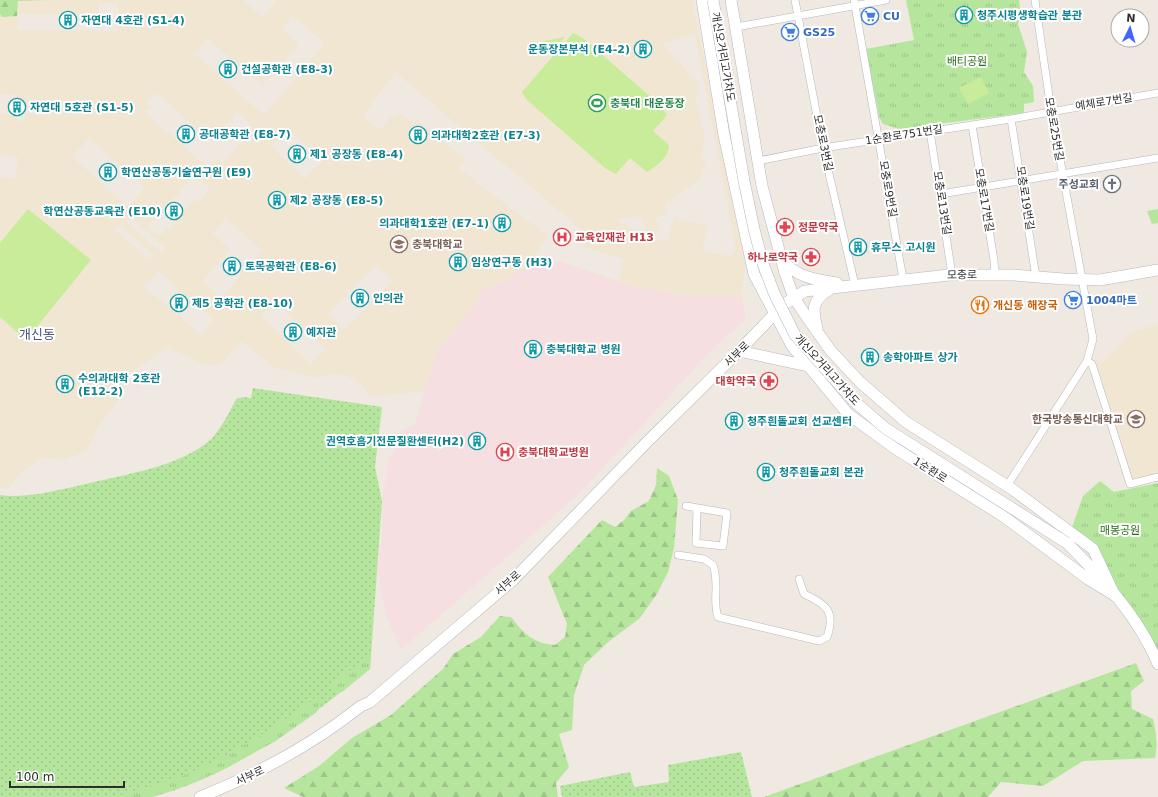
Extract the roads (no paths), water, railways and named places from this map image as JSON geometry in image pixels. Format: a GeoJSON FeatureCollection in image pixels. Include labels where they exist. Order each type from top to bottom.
{"type":"FeatureCollection","features":[{"type":"Feature","properties":{"kind":"main road","name":"1순환로"},"geometry":{"type":"LineString","coordinates":[[702,0],[724,135],[754,274],[792,346],[848,414],[896,449],[1003,516],[1088,579],[1116,596]]}},
{"type":"Feature","properties":{"kind":"main road","name":"개신오거리고가차도"},"geometry":{"type":"LineString","coordinates":[[714,0],[754,229],[763,264],[774,293],[795,335],[855,402],[885,428],[1067,543]]}},
{"type":"Feature","properties":{"kind":"main road"},"geometry":{"type":"LineString","coordinates":[[731,0],[762,186],[781,258],[794,298],[831,351],[860,382],[906,422],[1007,486],[1093,549],[1116,596]]}},
{"type":"Feature","properties":{"kind":"main road"},"geometry":{"type":"LineString","coordinates":[[781,258],[794,272],[804,276],[823,281],[855,285]]}},
{"type":"Feature","properties":{"kind":"main road","name":"모충로"},"geometry":{"type":"LineString","coordinates":[[774,314],[783,305],[805,291],[903,279],[952,275],[995,275],[1108,280],[1158,270]]}},
{"type":"Feature","properties":{"kind":"main road"},"geometry":{"type":"LineString","coordinates":[[819,335],[814,319],[815,301],[820,295],[833,288]]}},
{"type":"Feature","properties":{"kind":"main road","name":"서부로"},"geometry":{"type":"LineString","coordinates":[[200,797],[263,770],[299,750],[376,697],[513,580],[774,314]]}},
{"type":"Feature","properties":{"kind":"main road"},"geometry":{"type":"LineString","coordinates":[[739,351],[808,366]]}},
{"type":"Feature","properties":{"kind":"main road","name":"1순환로"},"geometry":{"type":"LineString","coordinates":[[1067,543],[1104,580],[1152,650],[1158,664]]}},
{"type":"Feature","properties":{"kind":"street","name":"모충로3번길"},"geometry":{"type":"LineString","coordinates":[[794,0],[824,148],[855,285]]}},
{"type":"Feature","properties":{"kind":"street"},"geometry":{"type":"LineString","coordinates":[[736,27],[798,17],[854,3],[886,0]]}},
{"type":"Feature","properties":{"kind":"street","name":"모충로25번길"},"geometry":{"type":"LineString","coordinates":[[1007,486],[1088,360],[1093,339],[1062,175],[1035,0]]}},
{"type":"Feature","properties":{"kind":"street","name":"모충로9번길"},"geometry":{"type":"LineString","coordinates":[[854,3],[903,279]]}},
{"type":"Feature","properties":{"kind":"street","name":"예체로7번길"},"geometry":{"type":"LineString","coordinates":[[1051,110],[1158,93]]}},
{"type":"Feature","properties":{"kind":"street","name":"1순환로751번길"},"geometry":{"type":"LineString","coordinates":[[758,161],[824,148],[1011,119],[1051,110]]}},
{"type":"Feature","properties":{"kind":"street","name":"모충로19번길"},"geometry":{"type":"LineString","coordinates":[[1011,119],[1036,277]]}},
{"type":"Feature","properties":{"kind":"street","name":"모충로17번길"},"geometry":{"type":"LineString","coordinates":[[972,125],[981,188],[994,260],[995,275]]}},
{"type":"Feature","properties":{"kind":"street","name":"모충로13번길"},"geometry":{"type":"LineString","coordinates":[[930,131],[941,194],[952,275]]}},
{"type":"Feature","properties":{"kind":"street"},"geometry":{"type":"LineString","coordinates":[[941,194],[1158,158]]}},
{"type":"Feature","properties":{"kind":"street"},"geometry":{"type":"LineString","coordinates":[[1088,360],[1092,364],[1130,484],[1158,477]]}},
{"type":"Feature","properties":{"kind":"street"},"geometry":{"type":"LineString","coordinates":[[686,506],[727,513],[724,546],[696,543],[697,508]]}},
{"type":"Feature","properties":{"kind":"street"},"geometry":{"type":"LineString","coordinates":[[678,555],[704,559],[713,565],[717,585],[716,610],[718,618],[819,641],[827,637],[831,620],[828,610],[821,602],[804,594],[799,579]]}},
{"type":"Feature","properties":{"kind":"place","name":"청주시평생학습관 분관"},"geometry":{"type":"Point","coordinates":[964,15]}},
{"type":"Feature","properties":{"kind":"place","name":"CU"},"geometry":{"type":"Point","coordinates":[870,16]}},
{"type":"Feature","properties":{"kind":"place","name":"자연대 4호관 (S1-4)"},"geometry":{"type":"Point","coordinates":[68,20]}},
{"type":"Feature","properties":{"kind":"place","name":"GS25"},"geometry":{"type":"Point","coordinates":[790,32]}},
{"type":"Feature","properties":{"kind":"place","name":"운동장본부석 (E4-2)"},"geometry":{"type":"Point","coordinates":[643,49]}},
{"type":"Feature","properties":{"kind":"place","name":"건설공학관 (E8-3)"},"geometry":{"type":"Point","coordinates":[228,69]}},
{"type":"Feature","properties":{"kind":"place","name":"충북대 대운동장"},"geometry":{"type":"Point","coordinates":[597,103]}},
{"type":"Feature","properties":{"kind":"place","name":"자연대 5호관 (S1-5)"},"geometry":{"type":"Point","coordinates":[17,107]}},
{"type":"Feature","properties":{"kind":"place","name":"공대공학관 (E8-7)"},"geometry":{"type":"Point","coordinates":[186,134]}},
{"type":"Feature","properties":{"kind":"place","name":"의과대학2호관 (E7-3)"},"geometry":{"type":"Point","coordinates":[418,135]}},
{"type":"Feature","properties":{"kind":"place","name":"제1 공장동 (E8-4)"},"geometry":{"type":"Point","coordinates":[297,154]}},
{"type":"Feature","properties":{"kind":"place","name":"학연산공동기술연구원 (E9)"},"geometry":{"type":"Point","coordinates":[108,172]}},
{"type":"Feature","properties":{"kind":"place","name":"주성교회"},"geometry":{"type":"Point","coordinates":[1112,184]}},
{"type":"Feature","properties":{"kind":"place","name":"제2 공장동 (E8-5)"},"geometry":{"type":"Point","coordinates":[277,200]}},
{"type":"Feature","properties":{"kind":"place","name":"학연산공동교육관 (E10)"},"geometry":{"type":"Point","coordinates":[174,211]}},
{"type":"Feature","properties":{"kind":"place","name":"의과대학1호관 (E7-1)"},"geometry":{"type":"Point","coordinates":[502,223]}},
{"type":"Feature","properties":{"kind":"place","name":"정문약국"},"geometry":{"type":"Point","coordinates":[785,227]}},
{"type":"Feature","properties":{"kind":"place","name":"교육인재관 H13"},"geometry":{"type":"Point","coordinates":[562,237]}},
{"type":"Feature","properties":{"kind":"place","name":"충북대학교"},"geometry":{"type":"Point","coordinates":[399,244]}},
{"type":"Feature","properties":{"kind":"place","name":"휴무스 고시원"},"geometry":{"type":"Point","coordinates":[858,247]}},
{"type":"Feature","properties":{"kind":"place","name":"하나로약국"},"geometry":{"type":"Point","coordinates":[811,257]}},
{"type":"Feature","properties":{"kind":"place","name":"임상연구동 (H3)"},"geometry":{"type":"Point","coordinates":[458,262]}},
{"type":"Feature","properties":{"kind":"place","name":"토목공학관 (E8-6)"},"geometry":{"type":"Point","coordinates":[232,266]}},
{"type":"Feature","properties":{"kind":"place","name":"인의관"},"geometry":{"type":"Point","coordinates":[360,298]}},
{"type":"Feature","properties":{"kind":"place","name":"1004마트"},"geometry":{"type":"Point","coordinates":[1073,300]}},
{"type":"Feature","properties":{"kind":"place","name":"제5 공학관 (E8-10)"},"geometry":{"type":"Point","coordinates":[179,303]}},
{"type":"Feature","properties":{"kind":"place","name":"개신동 해장국"},"geometry":{"type":"Point","coordinates":[980,305]}},
{"type":"Feature","properties":{"kind":"place","name":"예지관"},"geometry":{"type":"Point","coordinates":[293,332]}},
{"type":"Feature","properties":{"kind":"place","name":"충북대학교 병원"},"geometry":{"type":"Point","coordinates":[533,349]}},
{"type":"Feature","properties":{"kind":"place","name":"송학아파트 상가"},"geometry":{"type":"Point","coordinates":[870,357]}},
{"type":"Feature","properties":{"kind":"place","name":"대학약국"},"geometry":{"type":"Point","coordinates":[769,381]}},
{"type":"Feature","properties":{"kind":"place","name":"수의과대학 2호관 (E12-2)"},"geometry":{"type":"Point","coordinates":[65,384]}},
{"type":"Feature","properties":{"kind":"place","name":"한국방송통신대학교"},"geometry":{"type":"Point","coordinates":[1136,419]}},
{"type":"Feature","properties":{"kind":"place","name":"청주흰돌교회 선교센터"},"geometry":{"type":"Point","coordinates":[734,421]}},
{"type":"Feature","properties":{"kind":"place","name":"권역호흡기전문질환센터(H2)"},"geometry":{"type":"Point","coordinates":[477,441]}},
{"type":"Feature","properties":{"kind":"place","name":"충북대학교병원"},"geometry":{"type":"Point","coordinates":[505,452]}},
{"type":"Feature","properties":{"kind":"place","name":"청주흰돌교회 본관"},"geometry":{"type":"Point","coordinates":[766,472]}},
{"type":"Feature","properties":{"kind":"district","name":"개신동"},"geometry":{"type":"Point","coordinates":[37,334]}},
{"type":"Feature","properties":{"kind":"park label","name":"배티공원"},"geometry":{"type":"Point","coordinates":[967,61]}},
{"type":"Feature","properties":{"kind":"park label","name":"매봉공원"},"geometry":{"type":"Point","coordinates":[1120,530]}}]}
